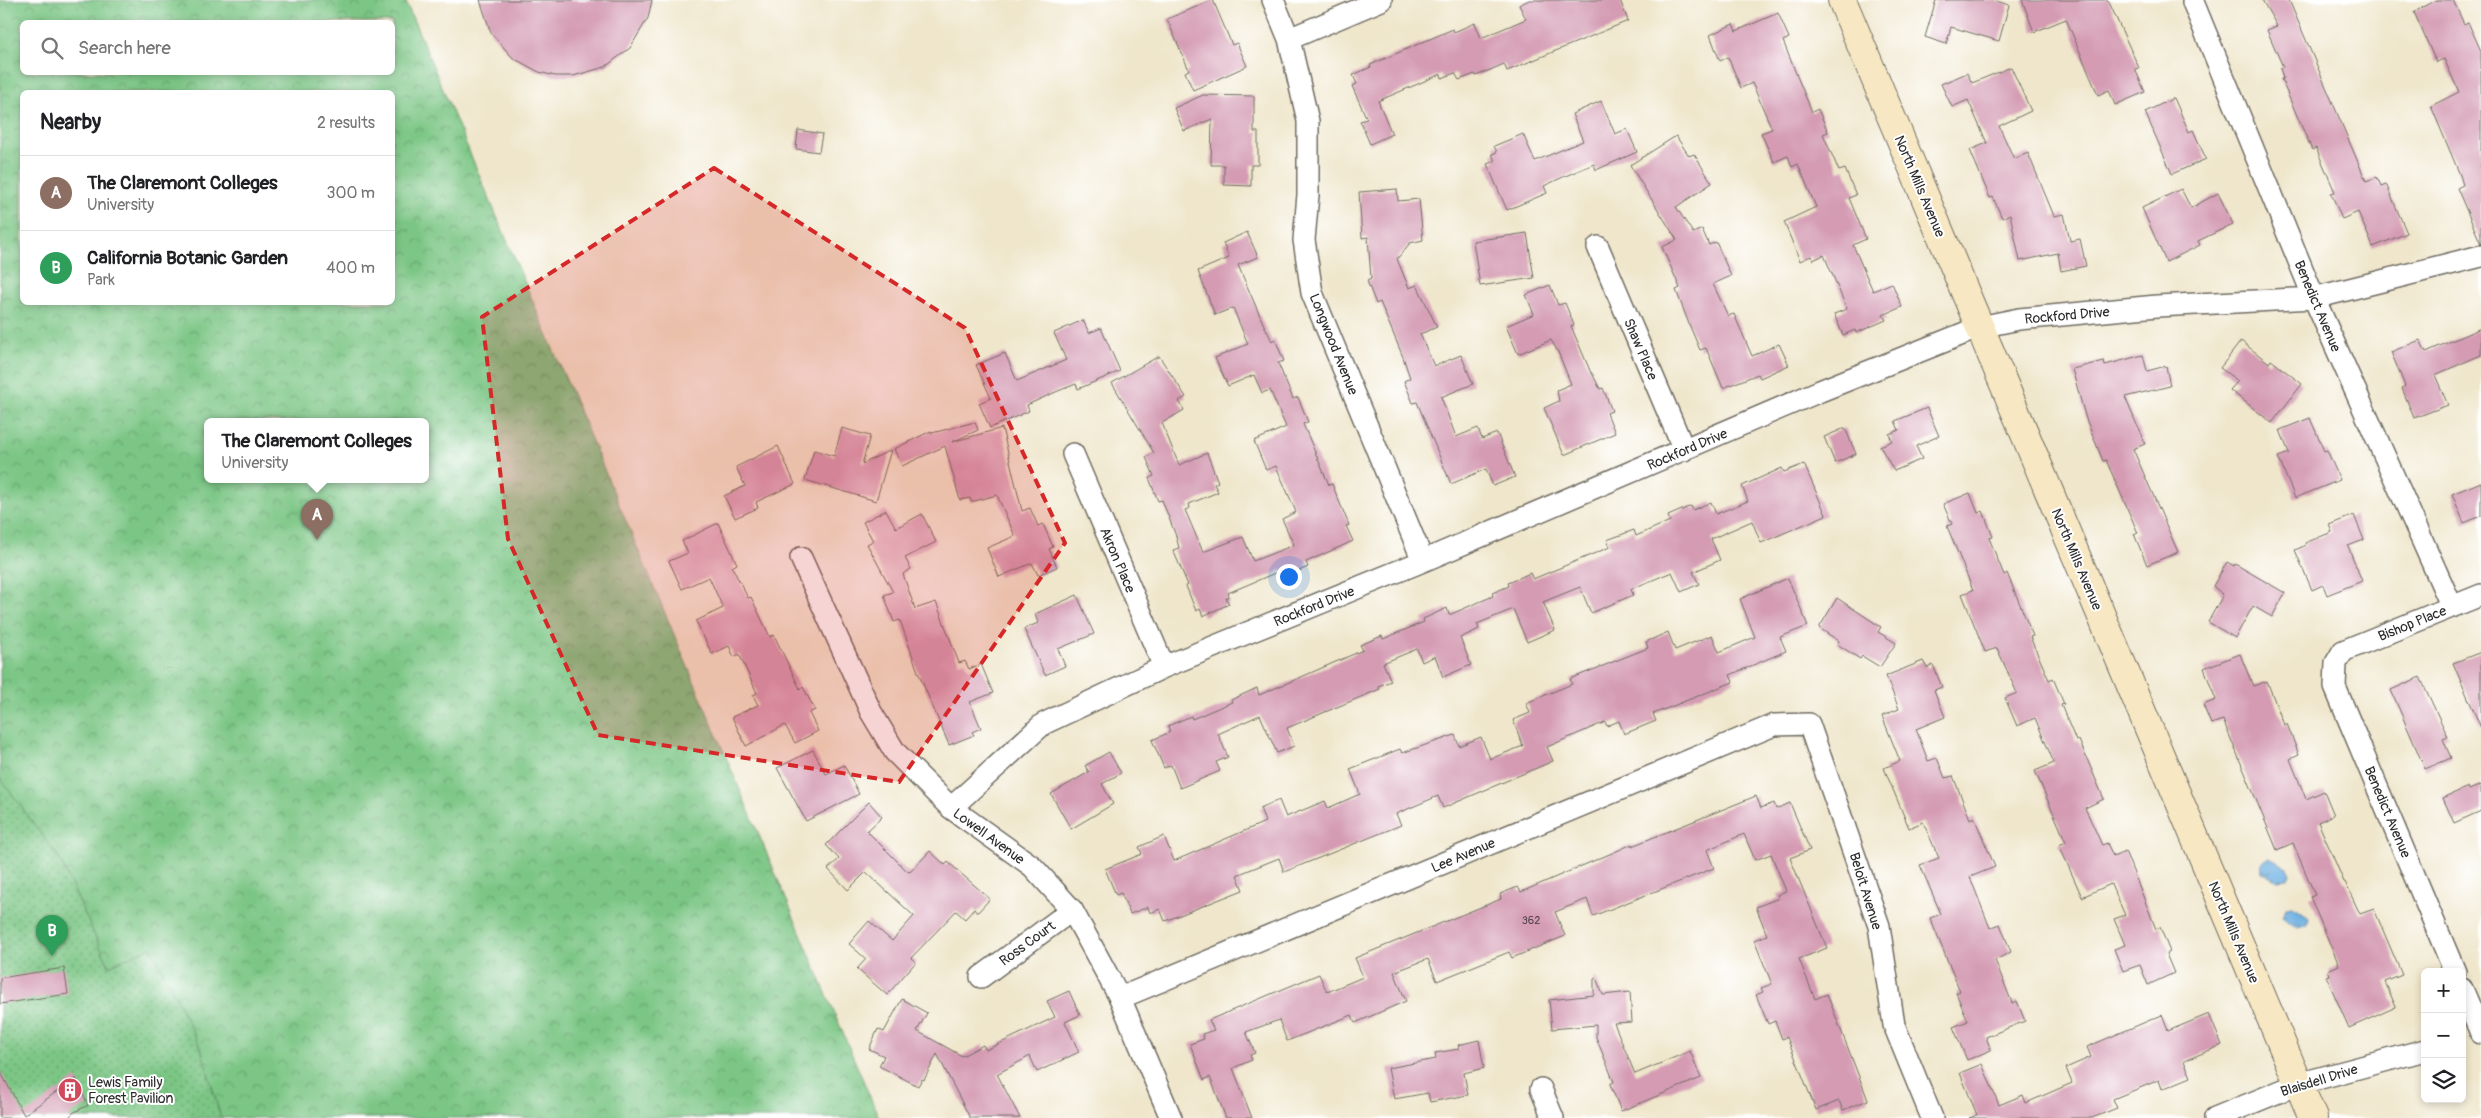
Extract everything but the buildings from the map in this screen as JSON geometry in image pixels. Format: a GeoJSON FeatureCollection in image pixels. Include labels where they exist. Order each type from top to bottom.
{"type":"FeatureCollection","features":[{"type":"Feature","properties":{"kind":"main road","name":"North Mills Avenue"},"geometry":{"type":"LineString","coordinates":[[1842,0],[2313,1118]]}},
{"type":"Feature","properties":{"kind":"street","name":"Longwood Avenue"},"geometry":{"type":"LineString","coordinates":[[1273,0],[1289,39],[1308,121],[1308,195],[1304,240],[1312,293],[1424,561]]}},
{"type":"Feature","properties":{"kind":"street"},"geometry":{"type":"LineString","coordinates":[[1289,39],[1381,0]]}},
{"type":"Feature","properties":{"kind":"street","name":"Benedict Avenue"},"geometry":{"type":"LineString","coordinates":[[2193,2],[2314,298],[2452,607]]}},
{"type":"Feature","properties":{"kind":"street","name":"Shaw Place"},"geometry":{"type":"LineString","coordinates":[[1598,247],[1684,450]]}},
{"type":"Feature","properties":{"kind":"street","name":"Rockford Drive"},"geometry":{"type":"LineString","coordinates":[[951,808],[1043,724],[1164,666],[1424,561],[1820,391],[1980,327],[2019,319],[2147,307],[2314,298],[2481,256]]}},
{"type":"Feature","properties":{"kind":"street","name":"Akron Place"},"geometry":{"type":"LineString","coordinates":[[1073,454],[1164,666]]}},
{"type":"Feature","properties":{"kind":"street","name":"Lowell Avenue"},"geometry":{"type":"LineString","coordinates":[[801,558],[871,712],[895,752],[951,808],[1032,866],[1072,910],[1120,998],[1171,1118]]}},
{"type":"Feature","properties":{"kind":"street","name":"Bishop Place"},"geometry":{"type":"LineString","coordinates":[[2343,651],[2481,594]]}},
{"type":"Feature","properties":{"kind":"street","name":"Benedict Avenue"},"geometry":{"type":"LineString","coordinates":[[2343,651],[2336,663],[2335,687],[2453,968]]}},
{"type":"Feature","properties":{"kind":"street","name":"Lee Avenue"},"geometry":{"type":"LineString","coordinates":[[1120,998],[1774,725],[1809,724]]}},
{"type":"Feature","properties":{"kind":"street","name":"Beloit Avenue"},"geometry":{"type":"LineString","coordinates":[[1809,724],[1878,926],[1894,1025],[1932,1118]]}},
{"type":"Feature","properties":{"kind":"street","name":"Ross Court"},"geometry":{"type":"LineString","coordinates":[[981,977],[1072,910]]}},
{"type":"Feature","properties":{"kind":"street"},"geometry":{"type":"LineString","coordinates":[[2466,1004],[2474,1034]]}},
{"type":"Feature","properties":{"kind":"street","name":"Blaisdell Drive"},"geometry":{"type":"LineString","coordinates":[[2215,1118],[2298,1084],[2421,1051]]}},
{"type":"Feature","properties":{"kind":"street"},"geometry":{"type":"LineString","coordinates":[[1541,1089],[1553,1118]]}},
{"type":"Feature","properties":{"kind":"highlighted area"},"geometry":{"type":"Polygon","coordinates":[[[714,168],[965,328],[1065,543],[899,782],[598,735],[508,539],[482,317],[714,168]]]}},
{"type":"Feature","properties":{"kind":"green space"},"geometry":{"type":"Polygon","coordinates":[[[0,0],[405,0],[879,1118],[221,1118],[201,1048],[151,947],[109,966],[59,858],[0,778],[0,0]]]}},
{"type":"Feature","properties":{"kind":"green space"},"geometry":{"type":"Polygon","coordinates":[[[0,778],[59,858],[109,966],[151,947],[201,1048],[221,1118],[0,1118],[0,778]]]}},
{"type":"Feature","properties":{"kind":"water"},"geometry":{"type":"Polygon","coordinates":[[[2269,858],[2287,867],[2290,873],[2288,879],[2278,880],[2262,872],[2261,863],[2269,858]]]}},
{"type":"Feature","properties":{"kind":"water"},"geometry":{"type":"Polygon","coordinates":[[[2293,906],[2309,918],[2307,926],[2297,928],[2283,917],[2286,907],[2293,906]]]}},
{"type":"Feature","properties":{"kind":"place","name":"The Claremont Colleges"},"geometry":{"type":"Point","coordinates":[317,540]}},
{"type":"Feature","properties":{"kind":"place","name":"California Botanic Garden"},"geometry":{"type":"Point","coordinates":[52,956]}},
{"type":"Feature","properties":{"kind":"place","name":"Lewis Family Forest Pavilion"},"geometry":{"type":"Point","coordinates":[70,1090]}}]}
